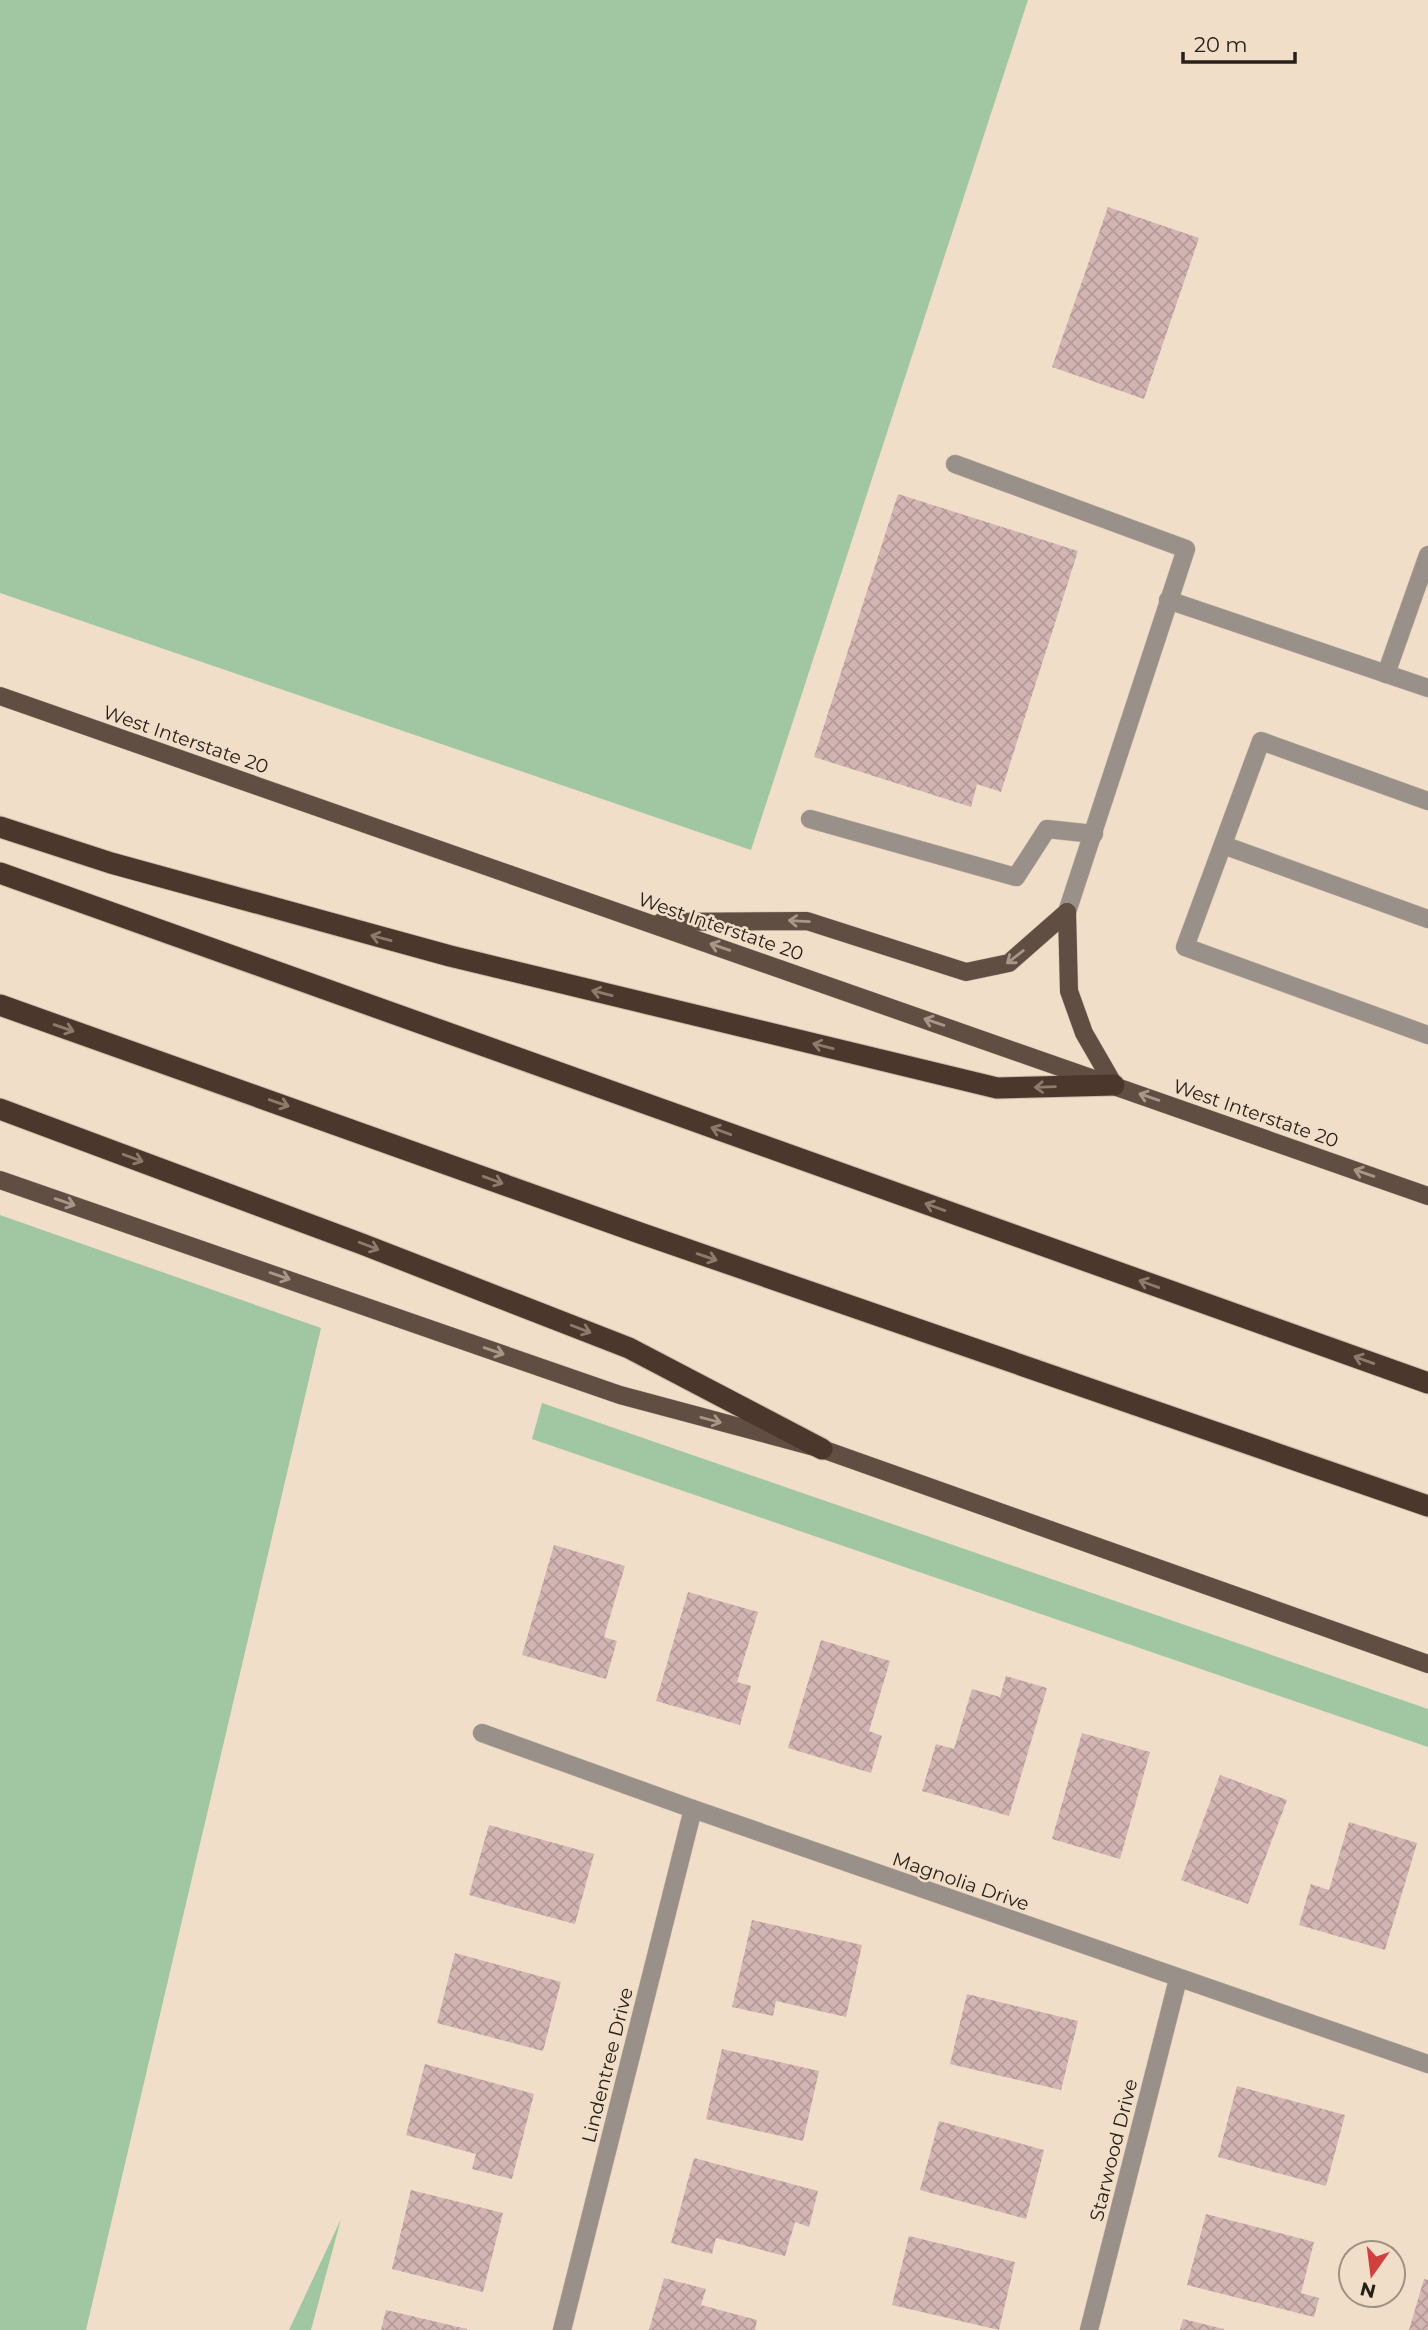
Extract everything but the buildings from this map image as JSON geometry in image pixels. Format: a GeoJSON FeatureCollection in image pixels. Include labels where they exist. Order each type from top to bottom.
{"type":"FeatureCollection","features":[{"type":"Feature","properties":{"kind":"highway"},"geometry":{"type":"LineString","coordinates":[[0,827],[111,863],[450,957],[997,1088],[1114,1085]]}},
{"type":"Feature","properties":{"kind":"highway"},"geometry":{"type":"LineString","coordinates":[[0,873],[1428,1383]]}},
{"type":"Feature","properties":{"kind":"highway"},"geometry":{"type":"LineString","coordinates":[[0,1005],[637,1233],[1428,1506]]}},
{"type":"Feature","properties":{"kind":"highway"},"geometry":{"type":"LineString","coordinates":[[0,1109],[362,1244],[629,1348],[822,1449]]}},
{"type":"Feature","properties":{"kind":"main road","name":"West Interstate 20"},"geometry":{"type":"LineString","coordinates":[[0,696],[1428,1196]]}},
{"type":"Feature","properties":{"kind":"main road"},"geometry":{"type":"LineString","coordinates":[[646,922],[807,920],[966,972],[1009,963],[1067,912]]}},
{"type":"Feature","properties":{"kind":"main road"},"geometry":{"type":"LineString","coordinates":[[1067,912],[1069,992],[1084,1033],[1114,1085]]}},
{"type":"Feature","properties":{"kind":"main road"},"geometry":{"type":"LineString","coordinates":[[0,1180],[620,1395],[822,1449],[1428,1664]]}},
{"type":"Feature","properties":{"kind":"street"},"geometry":{"type":"LineString","coordinates":[[955,464],[1186,549],[1067,912]]}},
{"type":"Feature","properties":{"kind":"street"},"geometry":{"type":"LineString","coordinates":[[1387,674],[1428,555]]}},
{"type":"Feature","properties":{"kind":"street"},"geometry":{"type":"LineString","coordinates":[[1168,600],[1428,688]]}},
{"type":"Feature","properties":{"kind":"street"},"geometry":{"type":"LineString","coordinates":[[1428,801],[1261,740],[1185,947],[1428,1035]]}},
{"type":"Feature","properties":{"kind":"street"},"geometry":{"type":"LineString","coordinates":[[810,819],[1016,877],[1047,829],[1094,834]]}},
{"type":"Feature","properties":{"kind":"street"},"geometry":{"type":"LineString","coordinates":[[1223,845],[1428,919]]}},
{"type":"Feature","properties":{"kind":"street","name":"Magnolia Drive"},"geometry":{"type":"LineString","coordinates":[[482,1732],[693,1809],[1428,2064]]}},
{"type":"Feature","properties":{"kind":"street","name":"Lindentree Drive"},"geometry":{"type":"LineString","coordinates":[[562,2330],[693,1809]]}},
{"type":"Feature","properties":{"kind":"street","name":"Starwood Drive"},"geometry":{"type":"LineString","coordinates":[[1089,2330],[1178,1979]]}},
{"type":"Feature","properties":{"kind":"green space"},"geometry":{"type":"Polygon","coordinates":[[[0,0],[1028,0],[751,850],[0,593],[0,0]]]}},
{"type":"Feature","properties":{"kind":"green space"},"geometry":{"type":"Polygon","coordinates":[[[0,1215],[321,1328],[86,2330],[0,2330],[0,1215]]]}},
{"type":"Feature","properties":{"kind":"green space"},"geometry":{"type":"Polygon","coordinates":[[[542,1403],[1428,1709],[1428,1747],[532,1439],[542,1403]]]}},
{"type":"Feature","properties":{"kind":"green space"},"geometry":{"type":"Polygon","coordinates":[[[341,2219],[311,2330],[289,2330],[341,2219]]]}}]}
